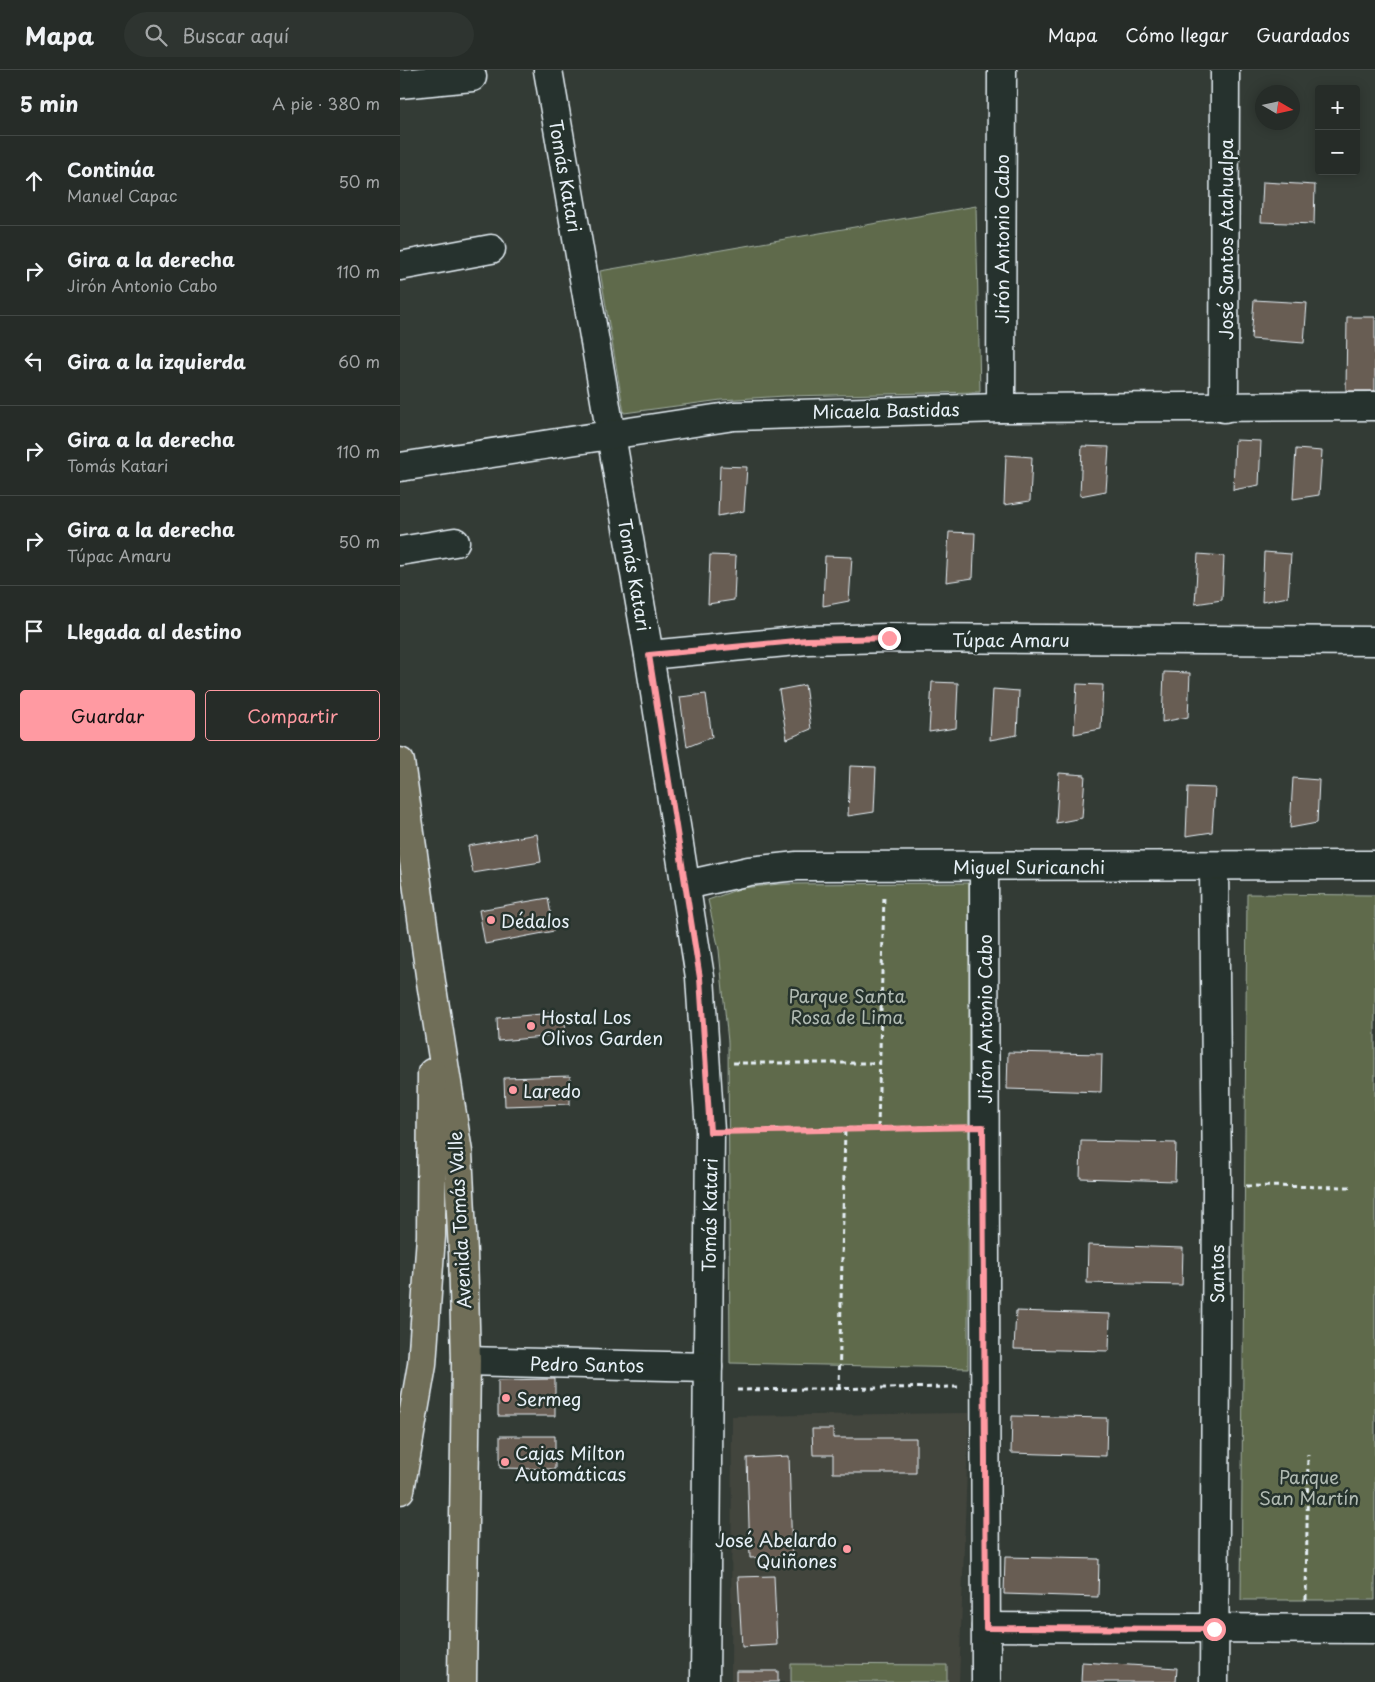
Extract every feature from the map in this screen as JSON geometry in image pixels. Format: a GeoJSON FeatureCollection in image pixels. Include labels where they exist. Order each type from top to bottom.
{"type":"FeatureCollection","features":[{"type":"Feature","properties":{"kind":"main road","name":"Avenida Tomás Valle"},"geometry":{"type":"LineString","coordinates":[[400,762],[432,993],[458,1152],[466,1361],[462,1682]]}},
{"type":"Feature","properties":{"kind":"main road"},"geometry":{"type":"LineString","coordinates":[[400,1490],[422,1365],[430,1256],[432,993]]}},
{"type":"Feature","properties":{"kind":"street","name":"Tomás Katari"},"geometry":{"type":"LineString","coordinates":[[548,70],[649,655],[700,978],[710,1132],[705,1682]]}},
{"type":"Feature","properties":{"kind":"street","name":"Jirón Antonio Cabo"},"geometry":{"type":"LineString","coordinates":[[1001,408],[1002,70]]}},
{"type":"Feature","properties":{"kind":"street","name":"José Santos Atahualpa"},"geometry":{"type":"LineString","coordinates":[[1224,408],[1225,70]]}},
{"type":"Feature","properties":{"kind":"street"},"geometry":{"type":"LineString","coordinates":[[400,84],[472,77]]}},
{"type":"Feature","properties":{"kind":"street"},"geometry":{"type":"LineString","coordinates":[[400,266],[491,249]]}},
{"type":"Feature","properties":{"kind":"street","name":"Micaela Bastidas"},"geometry":{"type":"LineString","coordinates":[[400,467],[734,416],[1001,408],[1375,406]]}},
{"type":"Feature","properties":{"kind":"street"},"geometry":{"type":"LineString","coordinates":[[400,550],[455,542]]}},
{"type":"Feature","properties":{"kind":"street","name":"Túpac Amaru"},"geometry":{"type":"LineString","coordinates":[[649,655],[807,640],[889,638],[1375,642]]}},
{"type":"Feature","properties":{"kind":"street","name":"Miguel Suricanchi"},"geometry":{"type":"LineString","coordinates":[[686,885],[749,871],[797,866],[1375,865]]}},
{"type":"Feature","properties":{"kind":"street","name":"Jirón Antonio Cabo"},"geometry":{"type":"LineString","coordinates":[[984,866],[983,1127],[986,1387],[986,1682]]}},
{"type":"Feature","properties":{"kind":"street","name":"Santos"},"geometry":{"type":"LineString","coordinates":[[1214,866],[1217,1186],[1214,1682]]}},
{"type":"Feature","properties":{"kind":"street","name":"Pedro Santos"},"geometry":{"type":"LineString","coordinates":[[466,1361],[708,1378]]}},
{"type":"Feature","properties":{"kind":"street"},"geometry":{"type":"LineString","coordinates":[[986,1628],[1375,1629]]}},
{"type":"Feature","properties":{"kind":"path"},"geometry":{"type":"LineString","coordinates":[[878,1128],[885,867]]}},
{"type":"Feature","properties":{"kind":"path"},"geometry":{"type":"LineString","coordinates":[[706,1063],[880,1062]]}},
{"type":"Feature","properties":{"kind":"path"},"geometry":{"type":"LineString","coordinates":[[710,1132],[983,1127]]}},
{"type":"Feature","properties":{"kind":"path"},"geometry":{"type":"LineString","coordinates":[[838,1388],[846,1129]]}},
{"type":"Feature","properties":{"kind":"path"},"geometry":{"type":"LineString","coordinates":[[1217,1186],[1353,1187]]}},
{"type":"Feature","properties":{"kind":"path"},"geometry":{"type":"LineString","coordinates":[[708,1378],[838,1388],[986,1387]]}},
{"type":"Feature","properties":{"kind":"path"},"geometry":{"type":"LineString","coordinates":[[1306,1629],[1308,1454]]}},
{"type":"Feature","properties":{"kind":"shaded area","name":"José Abelardo Quiñones"},"geometry":{"type":"Polygon","coordinates":[[[969,1413],[959,1682],[731,1682],[732,1416],[969,1413]]]}},
{"type":"Feature","properties":{"kind":"green space"},"geometry":{"type":"Polygon","coordinates":[[[976,206],[980,392],[785,396],[721,400],[624,413],[600,271],[976,206]]]}},
{"type":"Feature","properties":{"kind":"green space","name":"Parque Santa Rosa de Lima"},"geometry":{"type":"Polygon","coordinates":[[[969,883],[968,1368],[730,1363],[728,1042],[719,950],[708,900],[742,888],[780,884],[969,883]]]}},
{"type":"Feature","properties":{"kind":"green space","name":"Parque San Martín"},"geometry":{"type":"Polygon","coordinates":[[[1247,894],[1375,895],[1375,1600],[1241,1600],[1247,894]]]}},
{"type":"Feature","properties":{"kind":"green space"},"geometry":{"type":"Polygon","coordinates":[[[791,1664],[947,1665],[947,1682],[791,1682],[791,1664]]]}},
{"type":"Feature","properties":{"kind":"building"},"geometry":{"type":"Polygon","coordinates":[[[1263,182],[1315,185],[1314,224],[1261,222],[1263,182]]]}},
{"type":"Feature","properties":{"kind":"building"},"geometry":{"type":"Polygon","coordinates":[[[1254,300],[1307,303],[1304,343],[1251,339],[1254,300]]]}},
{"type":"Feature","properties":{"kind":"building"},"geometry":{"type":"Polygon","coordinates":[[[1347,317],[1375,317],[1375,391],[1346,391],[1347,317]]]}},
{"type":"Feature","properties":{"kind":"building"},"geometry":{"type":"Polygon","coordinates":[[[1235,440],[1261,441],[1259,485],[1233,490],[1235,440]]]}},
{"type":"Feature","properties":{"kind":"building"},"geometry":{"type":"Polygon","coordinates":[[[1082,446],[1109,447],[1106,491],[1080,496],[1082,446]]]}},
{"type":"Feature","properties":{"kind":"building"},"geometry":{"type":"Polygon","coordinates":[[[1296,449],[1322,451],[1319,495],[1293,499],[1296,449]]]}},
{"type":"Feature","properties":{"kind":"building"},"geometry":{"type":"Polygon","coordinates":[[[1006,455],[1032,457],[1030,501],[1004,505],[1006,455]]]}},
{"type":"Feature","properties":{"kind":"building"},"geometry":{"type":"Polygon","coordinates":[[[720,466],[747,467],[744,511],[718,516],[720,466]]]}},
{"type":"Feature","properties":{"kind":"building"},"geometry":{"type":"Polygon","coordinates":[[[949,532],[975,533],[973,578],[946,582],[949,532]]]}},
{"type":"Feature","properties":{"kind":"building"},"geometry":{"type":"Polygon","coordinates":[[[1264,552],[1291,554],[1288,597],[1262,602],[1264,552]]]}},
{"type":"Feature","properties":{"kind":"building"},"geometry":{"type":"Polygon","coordinates":[[[1198,554],[1224,556],[1222,600],[1195,604],[1198,554]]]}},
{"type":"Feature","properties":{"kind":"building"},"geometry":{"type":"Polygon","coordinates":[[[710,555],[736,556],[734,600],[708,604],[710,555]]]}},
{"type":"Feature","properties":{"kind":"building"},"geometry":{"type":"Polygon","coordinates":[[[825,556],[852,557],[849,601],[823,606],[825,556]]]}},
{"type":"Feature","properties":{"kind":"building"},"geometry":{"type":"Polygon","coordinates":[[[1164,672],[1190,673],[1188,717],[1162,722],[1164,672]]]}},
{"type":"Feature","properties":{"kind":"building"},"geometry":{"type":"Polygon","coordinates":[[[932,682],[958,683],[956,728],[929,732],[932,682]]]}},
{"type":"Feature","properties":{"kind":"building"},"geometry":{"type":"Polygon","coordinates":[[[1077,684],[1103,685],[1101,729],[1074,734],[1077,684]]]}},
{"type":"Feature","properties":{"kind":"building"},"geometry":{"type":"Polygon","coordinates":[[[805,685],[811,729],[787,739],[779,690],[805,685]]]}},
{"type":"Feature","properties":{"kind":"building"},"geometry":{"type":"Polygon","coordinates":[[[993,689],[1019,691],[1017,735],[990,740],[993,689]]]}},
{"type":"Feature","properties":{"kind":"building"},"geometry":{"type":"Polygon","coordinates":[[[706,694],[712,737],[687,747],[680,697],[706,694]]]}},
{"type":"Feature","properties":{"kind":"building"},"geometry":{"type":"Polygon","coordinates":[[[850,766],[876,767],[874,812],[848,816],[850,766]]]}},
{"type":"Feature","properties":{"kind":"building"},"geometry":{"type":"Polygon","coordinates":[[[1059,773],[1085,775],[1082,818],[1056,823],[1059,773]]]}},
{"type":"Feature","properties":{"kind":"building"},"geometry":{"type":"Polygon","coordinates":[[[1293,778],[1319,780],[1317,823],[1290,828],[1293,778]]]}},
{"type":"Feature","properties":{"kind":"building"},"geometry":{"type":"Polygon","coordinates":[[[1188,787],[1215,788],[1212,832],[1186,836],[1188,787]]]}},
{"type":"Feature","properties":{"kind":"building"},"geometry":{"type":"Polygon","coordinates":[[[537,834],[541,862],[473,873],[468,846],[537,834]]]}},
{"type":"Feature","properties":{"kind":"building"},"geometry":{"type":"Polygon","coordinates":[[[548,898],[554,931],[485,944],[479,910],[548,898]]]}},
{"type":"Feature","properties":{"kind":"building","name":"Hostal Los Olivos Garden"},"geometry":{"type":"Polygon","coordinates":[[[564,1012],[566,1035],[498,1041],[497,1018],[564,1012]]]}},
{"type":"Feature","properties":{"kind":"building"},"geometry":{"type":"Polygon","coordinates":[[[1008,1052],[1102,1054],[1101,1092],[1007,1089],[1008,1052]]]}},
{"type":"Feature","properties":{"kind":"building"},"geometry":{"type":"Polygon","coordinates":[[[570,1076],[570,1104],[505,1106],[504,1078],[570,1076]]]}},
{"type":"Feature","properties":{"kind":"building"},"geometry":{"type":"Polygon","coordinates":[[[1081,1141],[1176,1143],[1175,1181],[1080,1178],[1081,1141]]]}},
{"type":"Feature","properties":{"kind":"building"},"geometry":{"type":"Polygon","coordinates":[[[1088,1245],[1183,1248],[1182,1285],[1087,1283],[1088,1245]]]}},
{"type":"Feature","properties":{"kind":"building"},"geometry":{"type":"Polygon","coordinates":[[[1016,1311],[1110,1314],[1109,1351],[1014,1349],[1016,1311]]]}},
{"type":"Feature","properties":{"kind":"building"},"geometry":{"type":"Polygon","coordinates":[[[555,1379],[555,1416],[498,1416],[498,1380],[555,1379]]]}},
{"type":"Feature","properties":{"kind":"building"},"geometry":{"type":"Polygon","coordinates":[[[1012,1416],[1107,1418],[1106,1456],[1011,1453],[1012,1416]]]}},
{"type":"Feature","properties":{"kind":"building"},"geometry":{"type":"Polygon","coordinates":[[[812,1429],[833,1429],[833,1438],[916,1438],[916,1473],[833,1473],[833,1455],[813,1455],[812,1429]]]}},
{"type":"Feature","properties":{"kind":"building"},"geometry":{"type":"Polygon","coordinates":[[[500,1436],[555,1436],[555,1469],[500,1468],[500,1436]]]}},
{"type":"Feature","properties":{"kind":"building"},"geometry":{"type":"Polygon","coordinates":[[[789,1456],[792,1556],[750,1558],[747,1458],[789,1456]]]}},
{"type":"Feature","properties":{"kind":"building"},"geometry":{"type":"Polygon","coordinates":[[[1005,1557],[1099,1559],[1098,1597],[1004,1594],[1005,1557]]]}},
{"type":"Feature","properties":{"kind":"building"},"geometry":{"type":"Polygon","coordinates":[[[774,1576],[777,1645],[742,1647],[738,1577],[774,1576]]]}},
{"type":"Feature","properties":{"kind":"building"},"geometry":{"type":"Polygon","coordinates":[[[1082,1662],[1177,1668],[1176,1682],[1081,1682],[1082,1662]]]}},
{"type":"Feature","properties":{"kind":"building"},"geometry":{"type":"Polygon","coordinates":[[[736,1671],[778,1671],[778,1682],[736,1682],[736,1671]]]}},
{"type":"Feature","properties":{"kind":"place","name":"Dédalos"},"geometry":{"type":"Point","coordinates":[491,920]}},
{"type":"Feature","properties":{"kind":"place","name":"Hostal Los Olivos Garden"},"geometry":{"type":"Point","coordinates":[531,1026]}},
{"type":"Feature","properties":{"kind":"place","name":"Laredo"},"geometry":{"type":"Point","coordinates":[513,1090]}},
{"type":"Feature","properties":{"kind":"place","name":"Sermeg"},"geometry":{"type":"Point","coordinates":[506,1398]}},
{"type":"Feature","properties":{"kind":"place","name":"Cajas Milton Automáticas"},"geometry":{"type":"Point","coordinates":[505,1462]}},
{"type":"Feature","properties":{"kind":"place","name":"José Abelardo Quiñones"},"geometry":{"type":"Point","coordinates":[847,1549]}},
{"type":"Feature","properties":{"kind":"route"},"geometry":{"type":"LineString","coordinates":[[889,638],[807,640],[649,655],[700,978],[710,1132],[983,1127],[986,1628],[1214,1629]]}}]}
